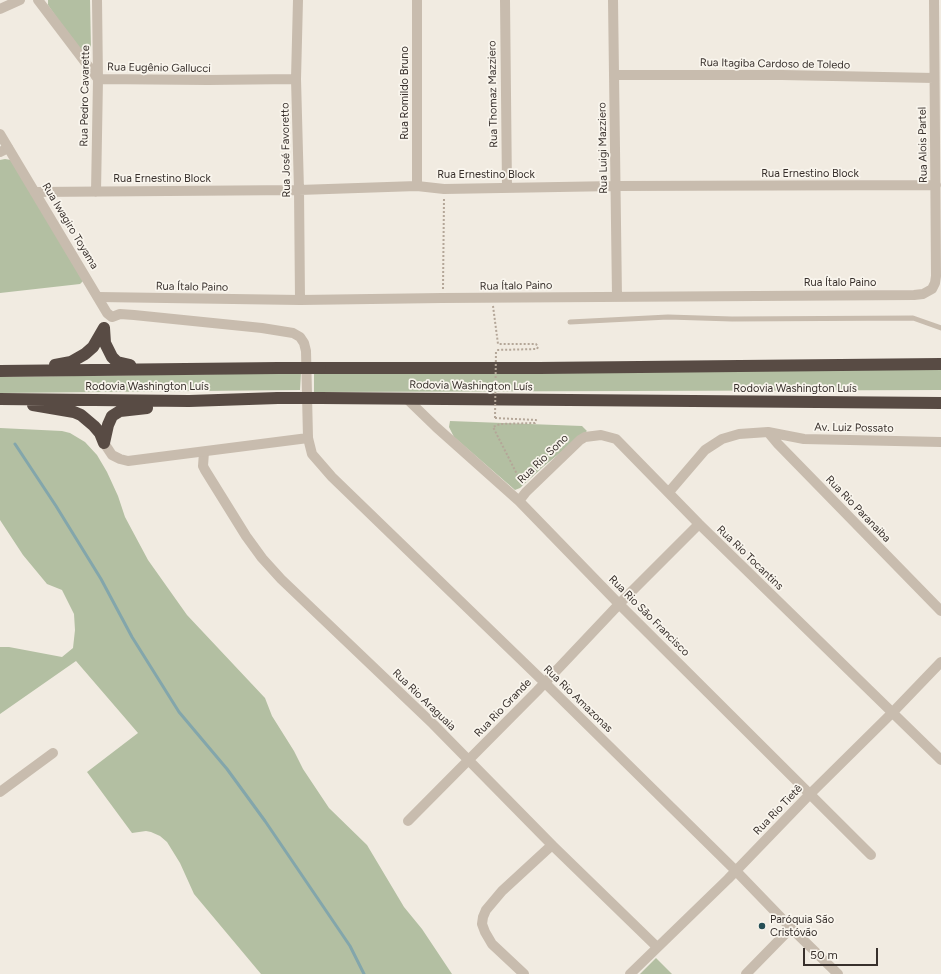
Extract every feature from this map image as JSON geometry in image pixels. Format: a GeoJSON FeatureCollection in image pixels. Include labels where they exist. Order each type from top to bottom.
{"type":"FeatureCollection","features":[{"type":"Feature","properties":{"kind":"highway"},"geometry":{"type":"LineString","coordinates":[[104,328],[105,343],[108,350],[117,362],[132,365],[188,368]]}},
{"type":"Feature","properties":{"kind":"highway"},"geometry":{"type":"LineString","coordinates":[[0,371],[70,362],[85,354],[93,347],[104,328]]}},
{"type":"Feature","properties":{"kind":"highway","name":"Rodovia Washington Luís"},"geometry":{"type":"LineString","coordinates":[[0,371],[188,368],[539,368],[941,364]]}},
{"type":"Feature","properties":{"kind":"highway","name":"Rodovia Washington Luís"},"geometry":{"type":"LineString","coordinates":[[2,399],[189,401],[278,398],[406,398],[941,403]]}},
{"type":"Feature","properties":{"kind":"highway"},"geometry":{"type":"LineString","coordinates":[[2,399],[74,412],[81,415],[98,429],[104,443]]}},
{"type":"Feature","properties":{"kind":"highway"},"geometry":{"type":"LineString","coordinates":[[104,443],[108,425],[112,416],[120,411],[159,407],[189,401]]}},
{"type":"Feature","properties":{"kind":"street"},"geometry":{"type":"LineString","coordinates":[[0,9],[20,0]]}},
{"type":"Feature","properties":{"kind":"street","name":"Rua Eugênio Gallucci"},"geometry":{"type":"LineString","coordinates":[[38,0],[98,79],[296,79]]}},
{"type":"Feature","properties":{"kind":"street","name":"Rua Pedro Cavarette"},"geometry":{"type":"LineString","coordinates":[[96,192],[98,79],[97,0]]}},
{"type":"Feature","properties":{"kind":"street","name":"Rua José Favoretto"},"geometry":{"type":"LineString","coordinates":[[298,0],[296,79],[300,300]]}},
{"type":"Feature","properties":{"kind":"street","name":"Rua Romildo Bruno"},"geometry":{"type":"LineString","coordinates":[[417,0],[417,186]]}},
{"type":"Feature","properties":{"kind":"street","name":"Rua Thomaz Mazziero"},"geometry":{"type":"LineString","coordinates":[[505,0],[506,188]]}},
{"type":"Feature","properties":{"kind":"street","name":"Rua Luigi Mazziero"},"geometry":{"type":"LineString","coordinates":[[613,0],[617,296]]}},
{"type":"Feature","properties":{"kind":"street","name":"Rua Alois Partel"},"geometry":{"type":"LineString","coordinates":[[932,289],[935,284],[936,276],[934,0]]}},
{"type":"Feature","properties":{"kind":"street","name":"Rua Itagiba Cardoso de Toledo"},"geometry":{"type":"LineString","coordinates":[[615,74],[934,78]]}},
{"type":"Feature","properties":{"kind":"street","name":"Rua Iwagiro Toyama"},"geometry":{"type":"LineString","coordinates":[[0,134],[4,150],[36,192],[107,313],[112,317]]}},
{"type":"Feature","properties":{"kind":"street","name":"Rua Ernestino Block"},"geometry":{"type":"LineString","coordinates":[[36,192],[299,190],[417,186],[444,188],[506,188],[616,186],[936,185]]}},
{"type":"Feature","properties":{"kind":"street","name":"Rua Ítalo Paino"},"geometry":{"type":"LineString","coordinates":[[99,298],[300,300],[617,296],[914,295],[923,294],[932,289]]}},
{"type":"Feature","properties":{"kind":"street","name":"Rua Rio Amazonas"},"geometry":{"type":"LineString","coordinates":[[112,317],[120,314],[134,314],[262,328],[293,333],[300,337],[304,343],[306,351],[308,438],[312,454],[332,477],[544,682],[736,871],[838,974]]}},
{"type":"Feature","properties":{"kind":"street"},"geometry":{"type":"LineString","coordinates":[[104,328],[112,317]]}},
{"type":"Feature","properties":{"kind":"street","name":"Rua Rio São Francisco"},"geometry":{"type":"LineString","coordinates":[[406,398],[436,427],[519,501],[619,604],[871,855]]}},
{"type":"Feature","properties":{"kind":"street"},"geometry":{"type":"LineString","coordinates":[[669,492],[705,450],[722,439],[739,434],[768,432]]}},
{"type":"Feature","properties":{"kind":"street","name":"Av. Luiz Possato"},"geometry":{"type":"LineString","coordinates":[[768,432],[804,438],[941,442]]}},
{"type":"Feature","properties":{"kind":"street","name":"Rua Rio Paranaiba"},"geometry":{"type":"LineString","coordinates":[[768,432],[783,450],[941,611]]}},
{"type":"Feature","properties":{"kind":"street","name":"Rua Rio Tocantins"},"geometry":{"type":"LineString","coordinates":[[586,437],[601,435],[616,439],[699,524],[941,760]]}},
{"type":"Feature","properties":{"kind":"street","name":"Rua Rio Sono"},"geometry":{"type":"LineString","coordinates":[[519,501],[564,453],[586,437]]}},
{"type":"Feature","properties":{"kind":"street"},"geometry":{"type":"LineString","coordinates":[[104,443],[112,455],[128,461],[308,438]]}},
{"type":"Feature","properties":{"kind":"street","name":"Rua Rio Araguaia"},"geometry":{"type":"LineString","coordinates":[[204,452],[203,466],[205,470],[246,536],[262,558],[281,579],[433,724],[552,845],[657,947]]}},
{"type":"Feature","properties":{"kind":"street","name":"Rua Rio Grande"},"geometry":{"type":"LineString","coordinates":[[408,821],[699,524]]}},
{"type":"Feature","properties":{"kind":"street","name":"Rua Rio Tietê"},"geometry":{"type":"LineString","coordinates":[[630,974],[736,871],[941,662]]}},
{"type":"Feature","properties":{"kind":"street"},"geometry":{"type":"LineString","coordinates":[[0,792],[53,753]]}},
{"type":"Feature","properties":{"kind":"street"},"geometry":{"type":"LineString","coordinates":[[524,974],[492,944],[482,924],[483,917],[486,910],[502,891],[552,845]]}},
{"type":"Feature","properties":{"kind":"street"},"geometry":{"type":"LineString","coordinates":[[746,974],[791,928]]}},
{"type":"Feature","properties":{"kind":"lane"},"geometry":{"type":"LineString","coordinates":[[570,322],[668,317],[732,319],[913,318],[941,328]]}},
{"type":"Feature","properties":{"kind":"path"},"geometry":{"type":"LineString","coordinates":[[442,298],[444,188]]}},
{"type":"Feature","properties":{"kind":"path"},"geometry":{"type":"LineString","coordinates":[[492,298],[498,344],[536,344],[538,347],[496,350],[495,418],[536,420],[535,424],[500,424],[493,428],[526,492]]}},
{"type":"Feature","properties":{"kind":"green space"},"geometry":{"type":"Polygon","coordinates":[[[48,0],[90,0],[91,48],[89,51],[82,53],[79,50],[48,5],[48,0]]]}},
{"type":"Feature","properties":{"kind":"green space"},"geometry":{"type":"Polygon","coordinates":[[[0,160],[11,160],[83,281],[80,284],[0,293],[0,160]]]}},
{"type":"Feature","properties":{"kind":"green space"},"geometry":{"type":"Polygon","coordinates":[[[941,368],[941,390],[314,392],[314,373],[941,368]]]}},
{"type":"Feature","properties":{"kind":"green space"},"geometry":{"type":"Polygon","coordinates":[[[301,373],[300,390],[0,393],[0,377],[301,373]]]}},
{"type":"Feature","properties":{"kind":"green space"},"geometry":{"type":"Polygon","coordinates":[[[450,421],[582,426],[587,431],[544,466],[520,488],[515,490],[454,437],[449,427],[450,421]]]}},
{"type":"Feature","properties":{"kind":"green space"},"geometry":{"type":"Polygon","coordinates":[[[0,428],[62,431],[70,433],[85,442],[97,455],[118,496],[125,517],[148,560],[187,615],[265,698],[272,716],[294,751],[303,769],[329,808],[367,845],[404,907],[422,929],[452,974],[261,974],[194,894],[180,863],[167,842],[160,836],[151,832],[146,831],[132,833],[87,772],[138,733],[76,661],[0,714],[0,647],[9,647],[62,657],[73,648],[75,630],[74,614],[62,590],[47,584],[23,555],[0,520],[0,428]]]}},
{"type":"Feature","properties":{"kind":"green space"},"geometry":{"type":"Polygon","coordinates":[[[656,958],[672,974],[640,974],[656,958]]]}},
{"type":"Feature","properties":{"kind":"waterway"},"geometry":{"type":"LineString","coordinates":[[15,444],[56,506],[101,579],[132,637],[179,712],[227,769],[265,821],[350,946],[364,974]]}},
{"type":"Feature","properties":{"kind":"place","name":"Paróquia São Cristóvão"},"geometry":{"type":"Point","coordinates":[762,926]}}]}
